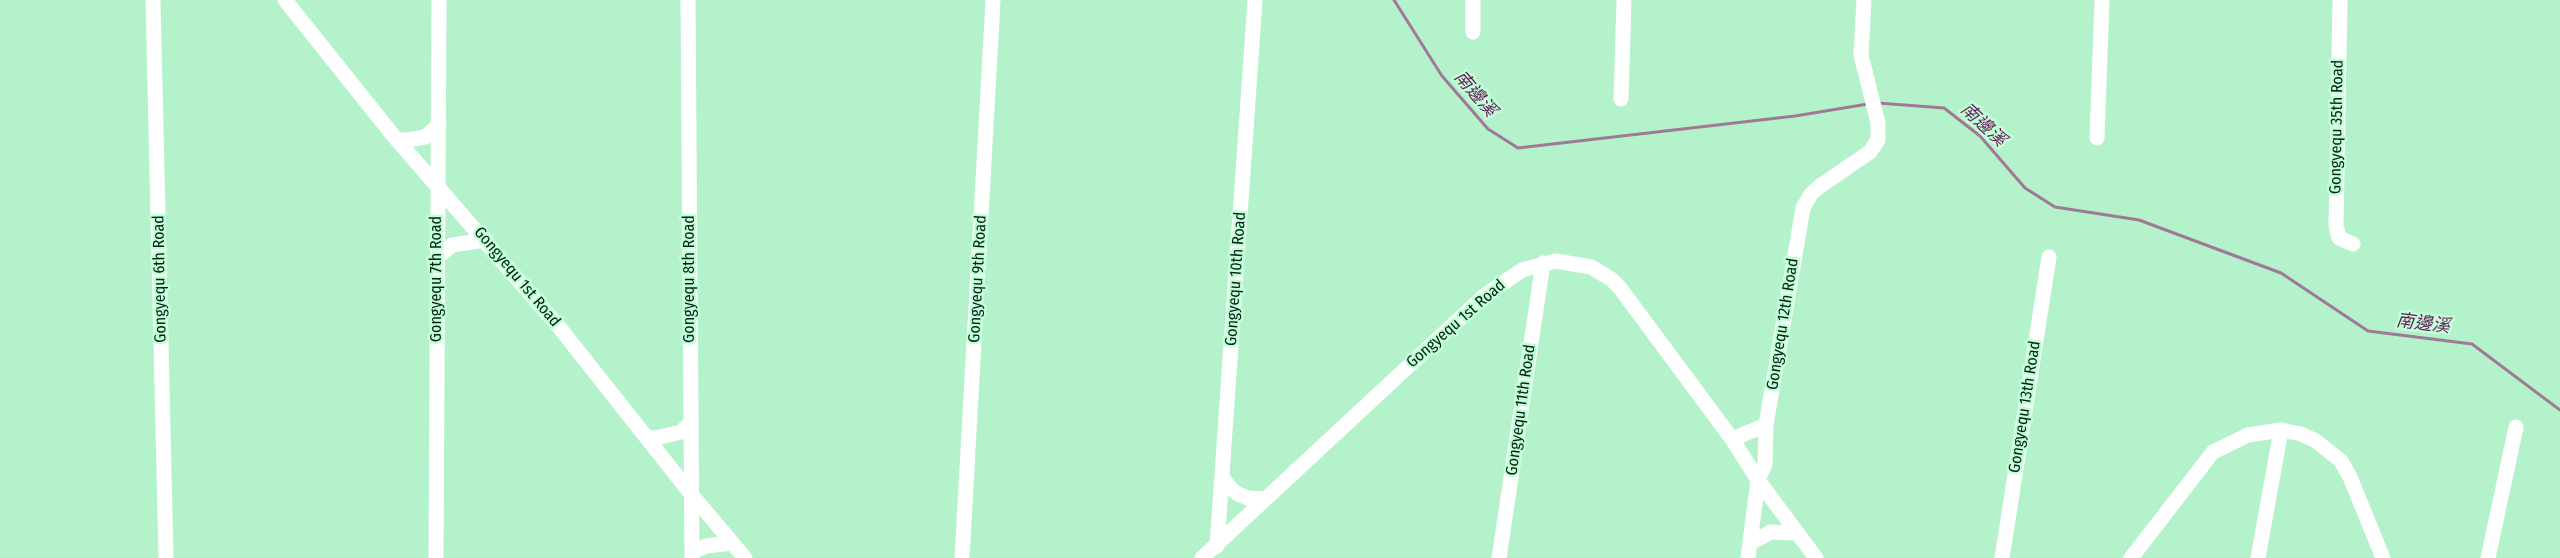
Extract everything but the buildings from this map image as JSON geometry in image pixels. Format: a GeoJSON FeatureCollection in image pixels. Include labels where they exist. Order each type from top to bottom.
{"type":"FeatureCollection","features":[{"type":"Feature","properties":{"kind":"street","name":"Gongyequ 6th Road"},"geometry":{"type":"LineString","coordinates":[[153,0],[166,558]]}},
{"type":"Feature","properties":{"kind":"street","name":"Gongyequ 1st Road"},"geometry":{"type":"LineString","coordinates":[[285,0],[397,140],[486,240],[745,558]]}},
{"type":"Feature","properties":{"kind":"street","name":"Gongyequ 7th Road"},"geometry":{"type":"LineString","coordinates":[[436,558],[439,0]]}},
{"type":"Feature","properties":{"kind":"street","name":"Gongyequ 8th Road"},"geometry":{"type":"LineString","coordinates":[[688,0],[692,555]]}},
{"type":"Feature","properties":{"kind":"street","name":"Gongyequ 9th Road"},"geometry":{"type":"LineString","coordinates":[[962,558],[993,0]]}},
{"type":"Feature","properties":{"kind":"street","name":"Gongyequ 10th Road"},"geometry":{"type":"LineString","coordinates":[[1217,551],[1255,0]]}},
{"type":"Feature","properties":{"kind":"street"},"geometry":{"type":"LineString","coordinates":[[1473,0],[1473,32]]}},
{"type":"Feature","properties":{"kind":"street"},"geometry":{"type":"LineString","coordinates":[[1621,99],[1624,0]]}},
{"type":"Feature","properties":{"kind":"street","name":"Gongyequ 12th Road"},"geometry":{"type":"LineString","coordinates":[[1749,551],[1758,480],[1765,464],[1766,424],[1803,208],[1811,194],[1870,152],[1878,140],[1878,123],[1861,55],[1864,0]]}},
{"type":"Feature","properties":{"kind":"street"},"geometry":{"type":"LineString","coordinates":[[2097,138],[2102,0]]}},
{"type":"Feature","properties":{"kind":"street","name":"Gongyequ 35th Road"},"geometry":{"type":"LineString","coordinates":[[2340,0],[2336,226],[2339,238],[2353,244]]}},
{"type":"Feature","properties":{"kind":"street"},"geometry":{"type":"LineString","coordinates":[[397,140],[424,136],[439,125]]}},
{"type":"Feature","properties":{"kind":"street"},"geometry":{"type":"LineString","coordinates":[[438,257],[452,245],[486,240]]}},
{"type":"Feature","properties":{"kind":"street","name":"Gongyequ 13th Road"},"geometry":{"type":"LineString","coordinates":[[2002,558],[2049,257]]}},
{"type":"Feature","properties":{"kind":"street","name":"Gongyequ 1st Road"},"geometry":{"type":"LineString","coordinates":[[1202,558],[1217,551],[1264,499],[1484,296],[1522,270],[1556,261],[1591,267],[1611,279],[1732,439],[1758,480],[1816,558]]}},
{"type":"Feature","properties":{"kind":"street","name":"Gongyequ 11th Road"},"geometry":{"type":"LineString","coordinates":[[1499,558],[1543,263]]}},
{"type":"Feature","properties":{"kind":"street"},"geometry":{"type":"LineString","coordinates":[[647,436],[665,437],[681,432],[691,422]]}},
{"type":"Feature","properties":{"kind":"street"},"geometry":{"type":"LineString","coordinates":[[1732,439],[1766,424]]}},
{"type":"Feature","properties":{"kind":"street"},"geometry":{"type":"LineString","coordinates":[[2488,558],[2516,427]]}},
{"type":"Feature","properties":{"kind":"street"},"geometry":{"type":"LineString","coordinates":[[2131,558],[2213,452],[2248,435],[2281,430],[2301,434],[2316,441],[2341,460],[2383,558]]}},
{"type":"Feature","properties":{"kind":"street"},"geometry":{"type":"LineString","coordinates":[[2258,558],[2281,430]]}},
{"type":"Feature","properties":{"kind":"street"},"geometry":{"type":"LineString","coordinates":[[1222,477],[1238,494],[1248,498],[1264,499]]}},
{"type":"Feature","properties":{"kind":"street"},"geometry":{"type":"LineString","coordinates":[[1749,551],[1771,532],[1797,533]]}},
{"type":"Feature","properties":{"kind":"street"},"geometry":{"type":"LineString","coordinates":[[692,555],[706,546],[732,543]]}},
{"type":"Feature","properties":{"kind":"waterway","name":"南邊溪"},"geometry":{"type":"LineString","coordinates":[[1394,0],[1442,76],[1488,129],[1518,148],[1795,116],[1868,104]]}},
{"type":"Feature","properties":{"kind":"waterway","name":"南邊溪"},"geometry":{"type":"LineString","coordinates":[[1878,103],[1944,108],[1980,136],[2025,188],[2055,207],[2139,220],[2281,273],[2368,331],[2472,344],[2560,410]]}}]}
